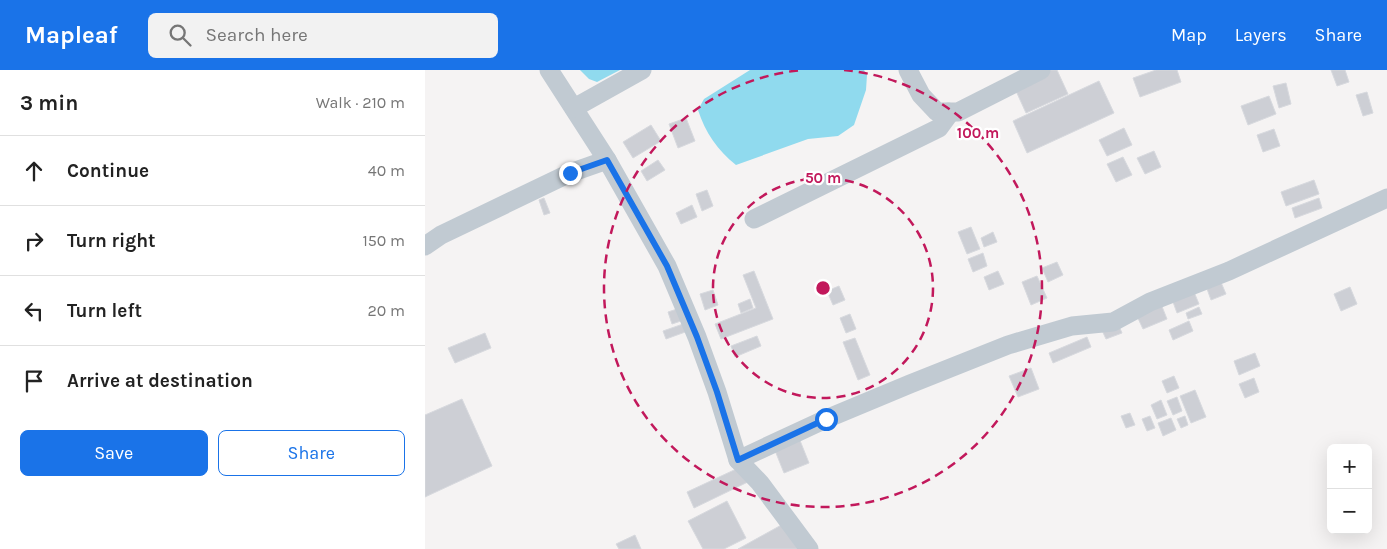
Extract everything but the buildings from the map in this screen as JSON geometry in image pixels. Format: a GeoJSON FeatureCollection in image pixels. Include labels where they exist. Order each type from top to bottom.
{"type":"FeatureCollection","features":[{"type":"Feature","properties":{"kind":"street"},"geometry":{"type":"LineString","coordinates":[[549,70],[607,160],[667,266],[697,337],[717,392],[738,460],[760,483],[809,549]]}},
{"type":"Feature","properties":{"kind":"street"},"geometry":{"type":"LineString","coordinates":[[574,108],[642,70]]}},
{"type":"Feature","properties":{"kind":"street"},"geometry":{"type":"LineString","coordinates":[[908,70],[921,95],[937,112],[958,112],[1041,70]]}},
{"type":"Feature","properties":{"kind":"street"},"geometry":{"type":"LineString","coordinates":[[755,219],[939,128],[950,113],[947,112]]}},
{"type":"Feature","properties":{"kind":"street"},"geometry":{"type":"LineString","coordinates":[[425,246],[441,236],[570,173],[607,160]]}},
{"type":"Feature","properties":{"kind":"street"},"geometry":{"type":"LineString","coordinates":[[738,460],[826,419],[1008,345],[1071,326],[1113,322],[1150,302],[1229,271],[1387,198]]}},
{"type":"Feature","properties":{"kind":"water"},"geometry":{"type":"Polygon","coordinates":[[[580,70],[620,70],[597,82],[589,79],[580,70]]]}},
{"type":"Feature","properties":{"kind":"water"},"geometry":{"type":"Polygon","coordinates":[[[750,70],[864,70],[867,75],[866,90],[854,125],[838,136],[808,139],[736,165],[723,154],[713,140],[704,126],[698,110],[704,99],[750,70]]]}},
{"type":"Feature","properties":{"kind":"route"},"geometry":{"type":"LineString","coordinates":[[570,173],[607,160],[667,266],[697,337],[717,392],[738,460],[826,419]]}}]}
